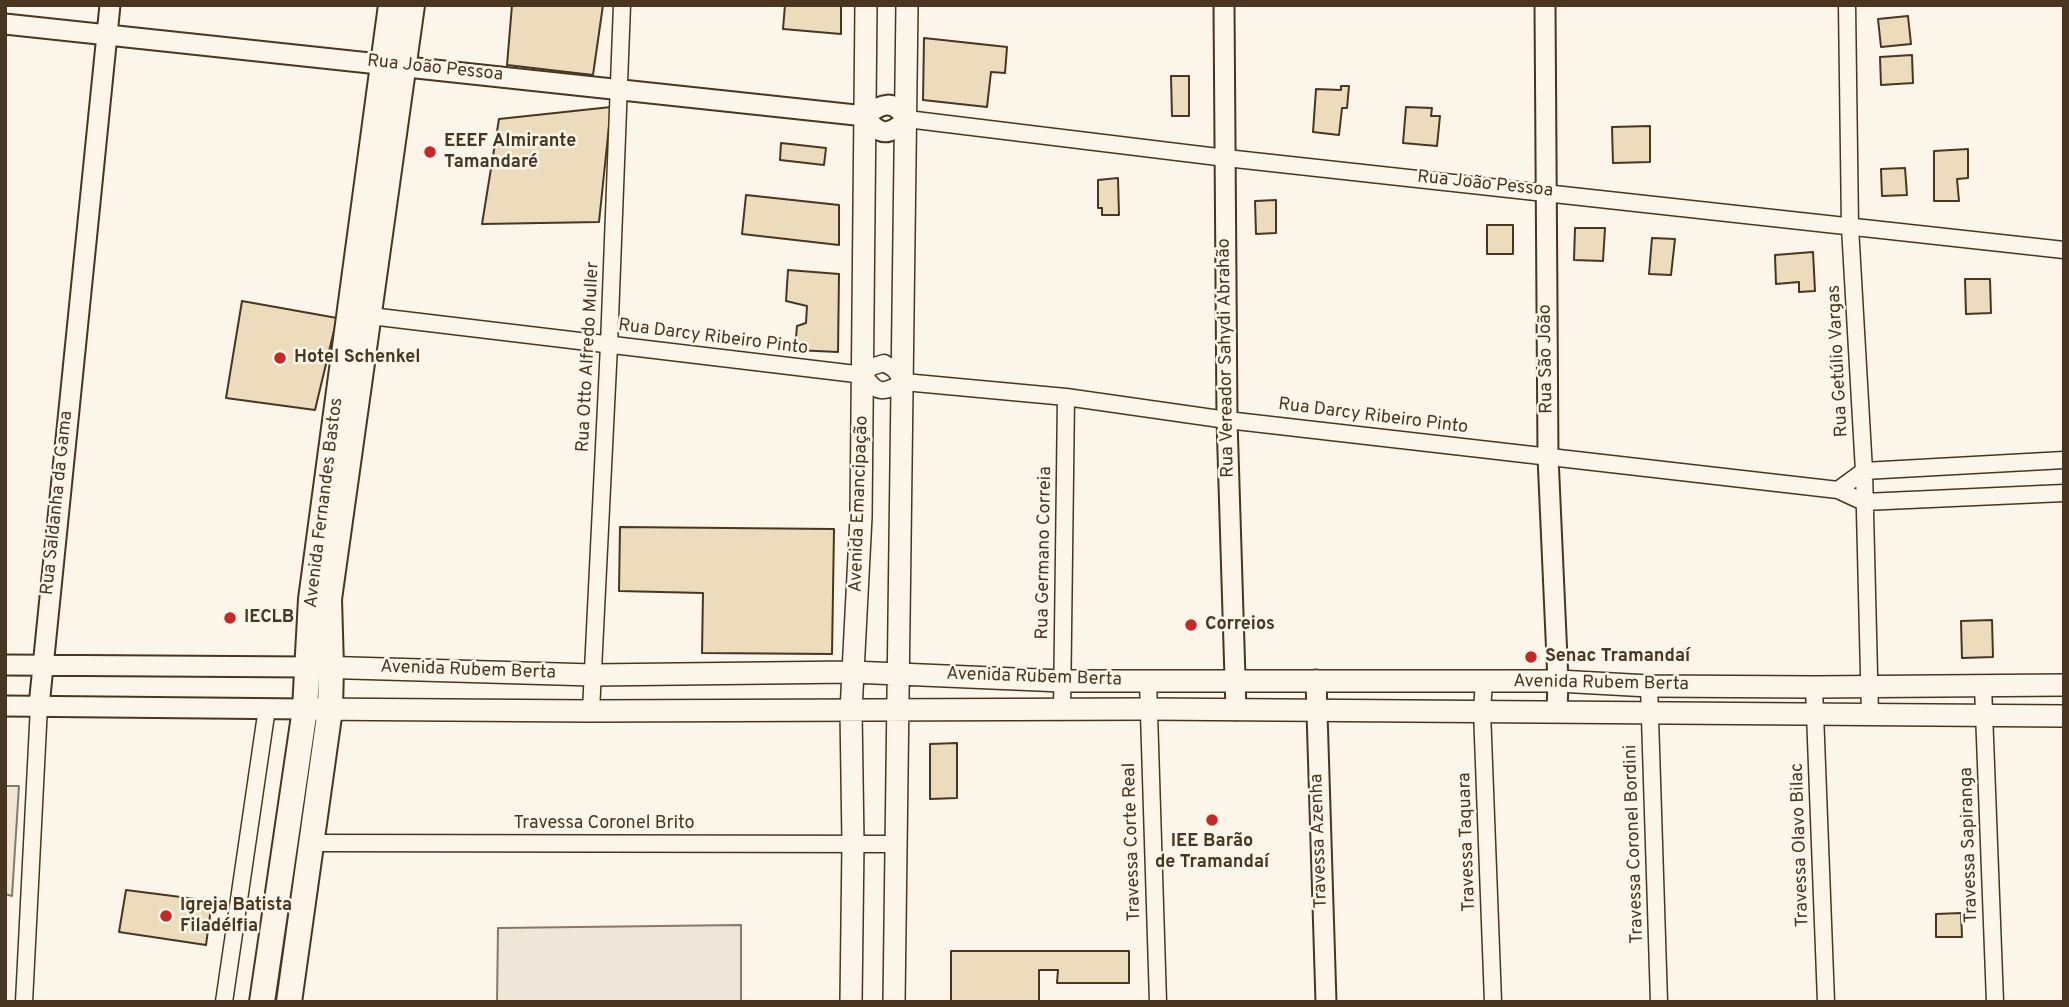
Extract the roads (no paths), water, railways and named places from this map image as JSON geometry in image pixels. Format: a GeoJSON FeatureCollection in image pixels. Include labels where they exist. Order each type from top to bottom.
{"type":"FeatureCollection","features":[{"type":"Feature","properties":{"kind":"main road","name":"Avenida Fernandes Bastos"},"geometry":{"type":"LineString","coordinates":[[391,5],[394,64]]}},
{"type":"Feature","properties":{"kind":"main road","name":"Avenida Fernandes Bastos"},"geometry":{"type":"LineString","coordinates":[[289,1002],[312,843],[320,667],[359,315],[394,64],[412,5]]}},
{"type":"Feature","properties":{"kind":"main road","name":"Avenida Emancipação"},"geometry":{"type":"LineString","coordinates":[[851,1002],[851,711],[861,517],[866,5]]}},
{"type":"Feature","properties":{"kind":"main road"},"geometry":{"type":"LineString","coordinates":[[894,1002],[907,5]]}},
{"type":"Feature","properties":{"kind":"main road","name":"Avenida Rubem Berta"},"geometry":{"type":"LineString","coordinates":[[320,667],[593,675],[852,672],[1062,681],[1558,681],[1649,686],[1814,687],[2064,685]]}},
{"type":"Feature","properties":{"kind":"main road","name":"Avenida Fernandes Bastos"},"geometry":{"type":"LineString","coordinates":[[262,1002],[318,709]]}},
{"type":"Feature","properties":{"kind":"main road","name":"Avenida Rubem Berta"},"geometry":{"type":"LineString","coordinates":[[318,709],[1650,711],[2064,716]]}},
{"type":"Feature","properties":{"kind":"street","name":"Rua Saldanha da Gama"},"geometry":{"type":"LineString","coordinates":[[24,1002],[41,665],[110,5]]}},
{"type":"Feature","properties":{"kind":"street","name":"Rua Otto Alfredo Muller"},"geometry":{"type":"LineString","coordinates":[[591,711],[622,5]]}},
{"type":"Feature","properties":{"kind":"street","name":"Rua Vereador Sahydi Abrahão"},"geometry":{"type":"LineString","coordinates":[[1224,5],[1227,420],[1236,710]]}},
{"type":"Feature","properties":{"kind":"street","name":"Rua São João"},"geometry":{"type":"LineString","coordinates":[[1545,5],[1548,457],[1557,712]]}},
{"type":"Feature","properties":{"kind":"street","name":"Rua Getúlio Vargas"},"geometry":{"type":"LineString","coordinates":[[1847,5],[1850,227],[1864,471],[1870,715]]}},
{"type":"Feature","properties":{"kind":"street","name":"Rua João Pessoa"},"geometry":{"type":"LineString","coordinates":[[5,24],[865,117],[876,108],[890,105],[900,110],[907,119],[1226,158],[2064,250]]}},
{"type":"Feature","properties":{"kind":"street","name":"Rua Darcy Ribeiro Pinto"},"geometry":{"type":"LineString","coordinates":[[359,315],[864,375],[871,385],[887,391],[904,382],[1066,397],[1227,420],[1838,490],[1864,502],[2064,493]]}},
{"type":"Feature","properties":{"kind":"street","name":"Rua Darcy Ribeiro Pinto"},"geometry":{"type":"LineString","coordinates":[[864,375],[871,367],[884,363],[894,369],[904,382]]}},
{"type":"Feature","properties":{"kind":"street","name":"Rua Germano Correia"},"geometry":{"type":"LineString","coordinates":[[1062,710],[1066,397]]}},
{"type":"Feature","properties":{"kind":"street"},"geometry":{"type":"LineString","coordinates":[[1838,490],[1864,471],[2064,460]]}},
{"type":"Feature","properties":{"kind":"street","name":"Avenida Rubem Berta"},"geometry":{"type":"LineString","coordinates":[[5,665],[320,667]]}},
{"type":"Feature","properties":{"kind":"street","name":"Travessa Azenha"},"geometry":{"type":"LineString","coordinates":[[1316,680],[1326,1002]]}},
{"type":"Feature","properties":{"kind":"street","name":"Travessa Corte Real"},"geometry":{"type":"LineString","coordinates":[[1148,681],[1158,1002]]}},
{"type":"Feature","properties":{"kind":"street","name":"Travessa Taquara"},"geometry":{"type":"LineString","coordinates":[[1485,681],[1482,711],[1493,1002]]}},
{"type":"Feature","properties":{"kind":"street","name":"Travessa Coronel Bordini"},"geometry":{"type":"LineString","coordinates":[[1649,686],[1659,1002]]}},
{"type":"Feature","properties":{"kind":"street","name":"Travessa Sapiranga"},"geometry":{"type":"LineString","coordinates":[[1983,686],[1994,1002]]}},
{"type":"Feature","properties":{"kind":"street","name":"Travessa Olavo Bilac"},"geometry":{"type":"LineString","coordinates":[[1814,687],[1826,1002]]}},
{"type":"Feature","properties":{"kind":"street","name":"Avenida Rubem Berta"},"geometry":{"type":"LineString","coordinates":[[5,706],[318,709]]}},
{"type":"Feature","properties":{"kind":"street"},"geometry":{"type":"LineString","coordinates":[[224,1002],[268,708]]}},
{"type":"Feature","properties":{"kind":"street","name":"Travessa Coronel Brito"},"geometry":{"type":"LineString","coordinates":[[312,843],[897,844]]}},
{"type":"Feature","properties":{"kind":"place","name":"EEEF Almirante Tamandaré"},"geometry":{"type":"Point","coordinates":[430,152]}},
{"type":"Feature","properties":{"kind":"place","name":"Hotel Schenkel"},"geometry":{"type":"Point","coordinates":[280,358]}},
{"type":"Feature","properties":{"kind":"place","name":"IECLB"},"geometry":{"type":"Point","coordinates":[230,618]}},
{"type":"Feature","properties":{"kind":"place","name":"Correios"},"geometry":{"type":"Point","coordinates":[1191,625]}},
{"type":"Feature","properties":{"kind":"place","name":"Senac Tramandaí"},"geometry":{"type":"Point","coordinates":[1531,657]}},
{"type":"Feature","properties":{"kind":"place","name":"IEE Barão de Tramandaí"},"geometry":{"type":"Point","coordinates":[1212,820]}},
{"type":"Feature","properties":{"kind":"place","name":"Igreja Batista Filadélfia"},"geometry":{"type":"Point","coordinates":[166,916]}}]}
